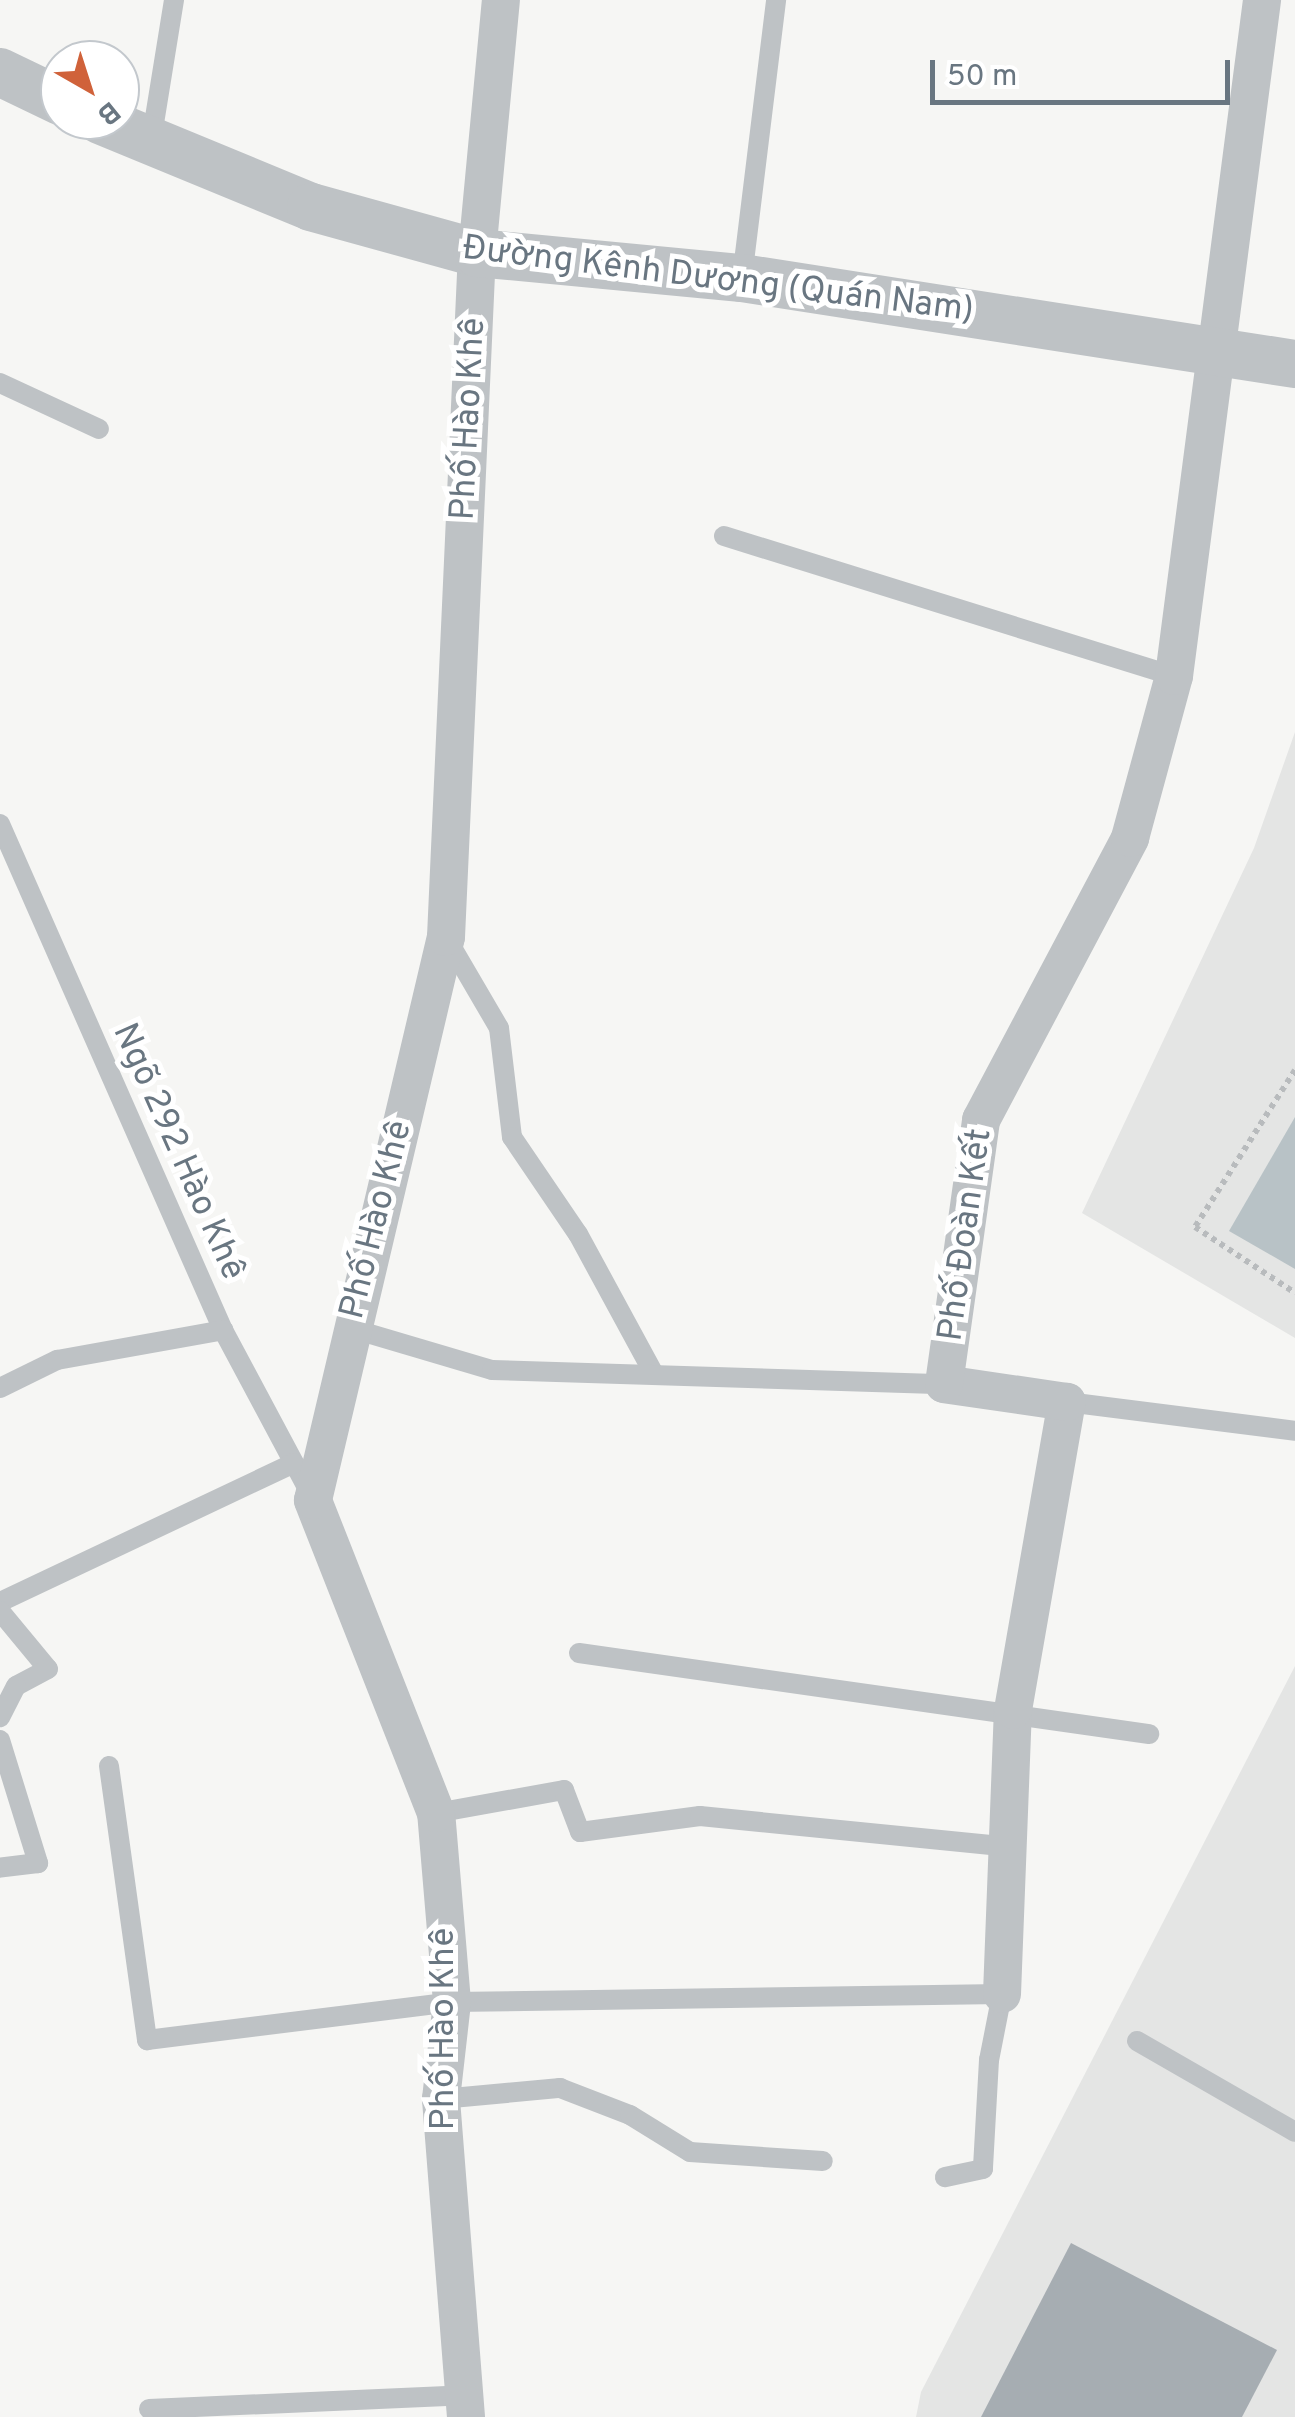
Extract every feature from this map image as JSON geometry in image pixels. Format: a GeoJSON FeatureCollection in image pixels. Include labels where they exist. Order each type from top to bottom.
{"type":"FeatureCollection","features":[{"type":"Feature","properties":{"kind":"street","name":"Phố Hào Khê"},"geometry":{"type":"LineString","coordinates":[[465,2406],[441,2100],[452,2002],[436,1813],[314,1500],[350,1328],[446,937],[477,254],[501,0]]}},
{"type":"Feature","properties":{"kind":"street","name":"Phố Đoàn Kết"},"geometry":{"type":"LineString","coordinates":[[1068,1402],[944,1384],[981,1120],[1130,838],[1174,676],[1212,350],[1262,0]]}},
{"type":"Feature","properties":{"kind":"street"},"geometry":{"type":"LineString","coordinates":[[0,72],[40,91]]}},
{"type":"Feature","properties":{"kind":"street","name":"Đường Kênh Dương (Quán Nam)"},"geometry":{"type":"LineString","coordinates":[[140,139],[311,207],[477,254],[742,278],[1295,364]]}},
{"type":"Feature","properties":{"kind":"street"},"geometry":{"type":"LineString","coordinates":[[1002,1994],[1013,1710],[1068,1402]]}},
{"type":"Feature","properties":{"kind":"lane"},"geometry":{"type":"LineString","coordinates":[[151,144],[174,0]]}},
{"type":"Feature","properties":{"kind":"lane"},"geometry":{"type":"LineString","coordinates":[[742,278],[776,0]]}},
{"type":"Feature","properties":{"kind":"lane"},"geometry":{"type":"LineString","coordinates":[[0,383],[98,429]]}},
{"type":"Feature","properties":{"kind":"lane"},"geometry":{"type":"LineString","coordinates":[[724,536],[1174,676]]}},
{"type":"Feature","properties":{"kind":"lane","name":"Ngõ 292 Hào Khê"},"geometry":{"type":"LineString","coordinates":[[0,824],[3,850],[223,1330],[314,1500]]}},
{"type":"Feature","properties":{"kind":"lane"},"geometry":{"type":"LineString","coordinates":[[446,937],[499,1028],[512,1136],[578,1234],[654,1372]]}},
{"type":"Feature","properties":{"kind":"lane"},"geometry":{"type":"LineString","coordinates":[[350,1328],[492,1370],[654,1372],[944,1384]]}},
{"type":"Feature","properties":{"kind":"lane"},"geometry":{"type":"LineString","coordinates":[[0,1388],[57,1360],[223,1330]]}},
{"type":"Feature","properties":{"kind":"lane"},"geometry":{"type":"LineString","coordinates":[[1068,1402],[1295,1432]]}},
{"type":"Feature","properties":{"kind":"lane"},"geometry":{"type":"LineString","coordinates":[[0,1602],[294,1464]]}},
{"type":"Feature","properties":{"kind":"lane"},"geometry":{"type":"LineString","coordinates":[[0,1611],[48,1668],[16,1686],[0,1717]]}},
{"type":"Feature","properties":{"kind":"lane"},"geometry":{"type":"LineString","coordinates":[[579,1653],[1013,1710],[1149,1734]]}},
{"type":"Feature","properties":{"kind":"lane"},"geometry":{"type":"LineString","coordinates":[[0,1740],[38,1863],[0,1868]]}},
{"type":"Feature","properties":{"kind":"lane"},"geometry":{"type":"LineString","coordinates":[[108,1766],[147,2040],[452,2002],[1002,1994],[989,2060],[983,2169],[946,2177]]}},
{"type":"Feature","properties":{"kind":"lane"},"geometry":{"type":"LineString","coordinates":[[436,1813],[564,1790],[580,1832],[700,1816],[1008,1847]]}},
{"type":"Feature","properties":{"kind":"lane"},"geometry":{"type":"LineString","coordinates":[[1136,2041],[1295,2132]]}},
{"type":"Feature","properties":{"kind":"lane"},"geometry":{"type":"LineString","coordinates":[[441,2100],[560,2088],[630,2115],[690,2152],[824,2161]]}},
{"type":"Feature","properties":{"kind":"lane"},"geometry":{"type":"LineString","coordinates":[[149,2409],[465,2406]]}},
{"type":"Feature","properties":{"kind":"path"},"geometry":{"type":"LineString","coordinates":[[1295,1070],[1195,1227],[1295,1292]]}},
{"type":"Feature","properties":{"kind":"shaded area"},"geometry":{"type":"Polygon","coordinates":[[[1295,732],[1295,1338],[1082,1213],[1254,848],[1295,732]]]}},
{"type":"Feature","properties":{"kind":"shaded area"},"geometry":{"type":"Polygon","coordinates":[[[1295,1117],[1295,1269],[1229,1231],[1295,1117]]]}},
{"type":"Feature","properties":{"kind":"shaded area"},"geometry":{"type":"Polygon","coordinates":[[[1295,1666],[1295,2417],[916,2417],[921,2392],[1295,1666]]]}},
{"type":"Feature","properties":{"kind":"building"},"geometry":{"type":"Polygon","coordinates":[[[1071,2243],[1277,2350],[1242,2417],[981,2417],[1071,2243]]]}}]}
